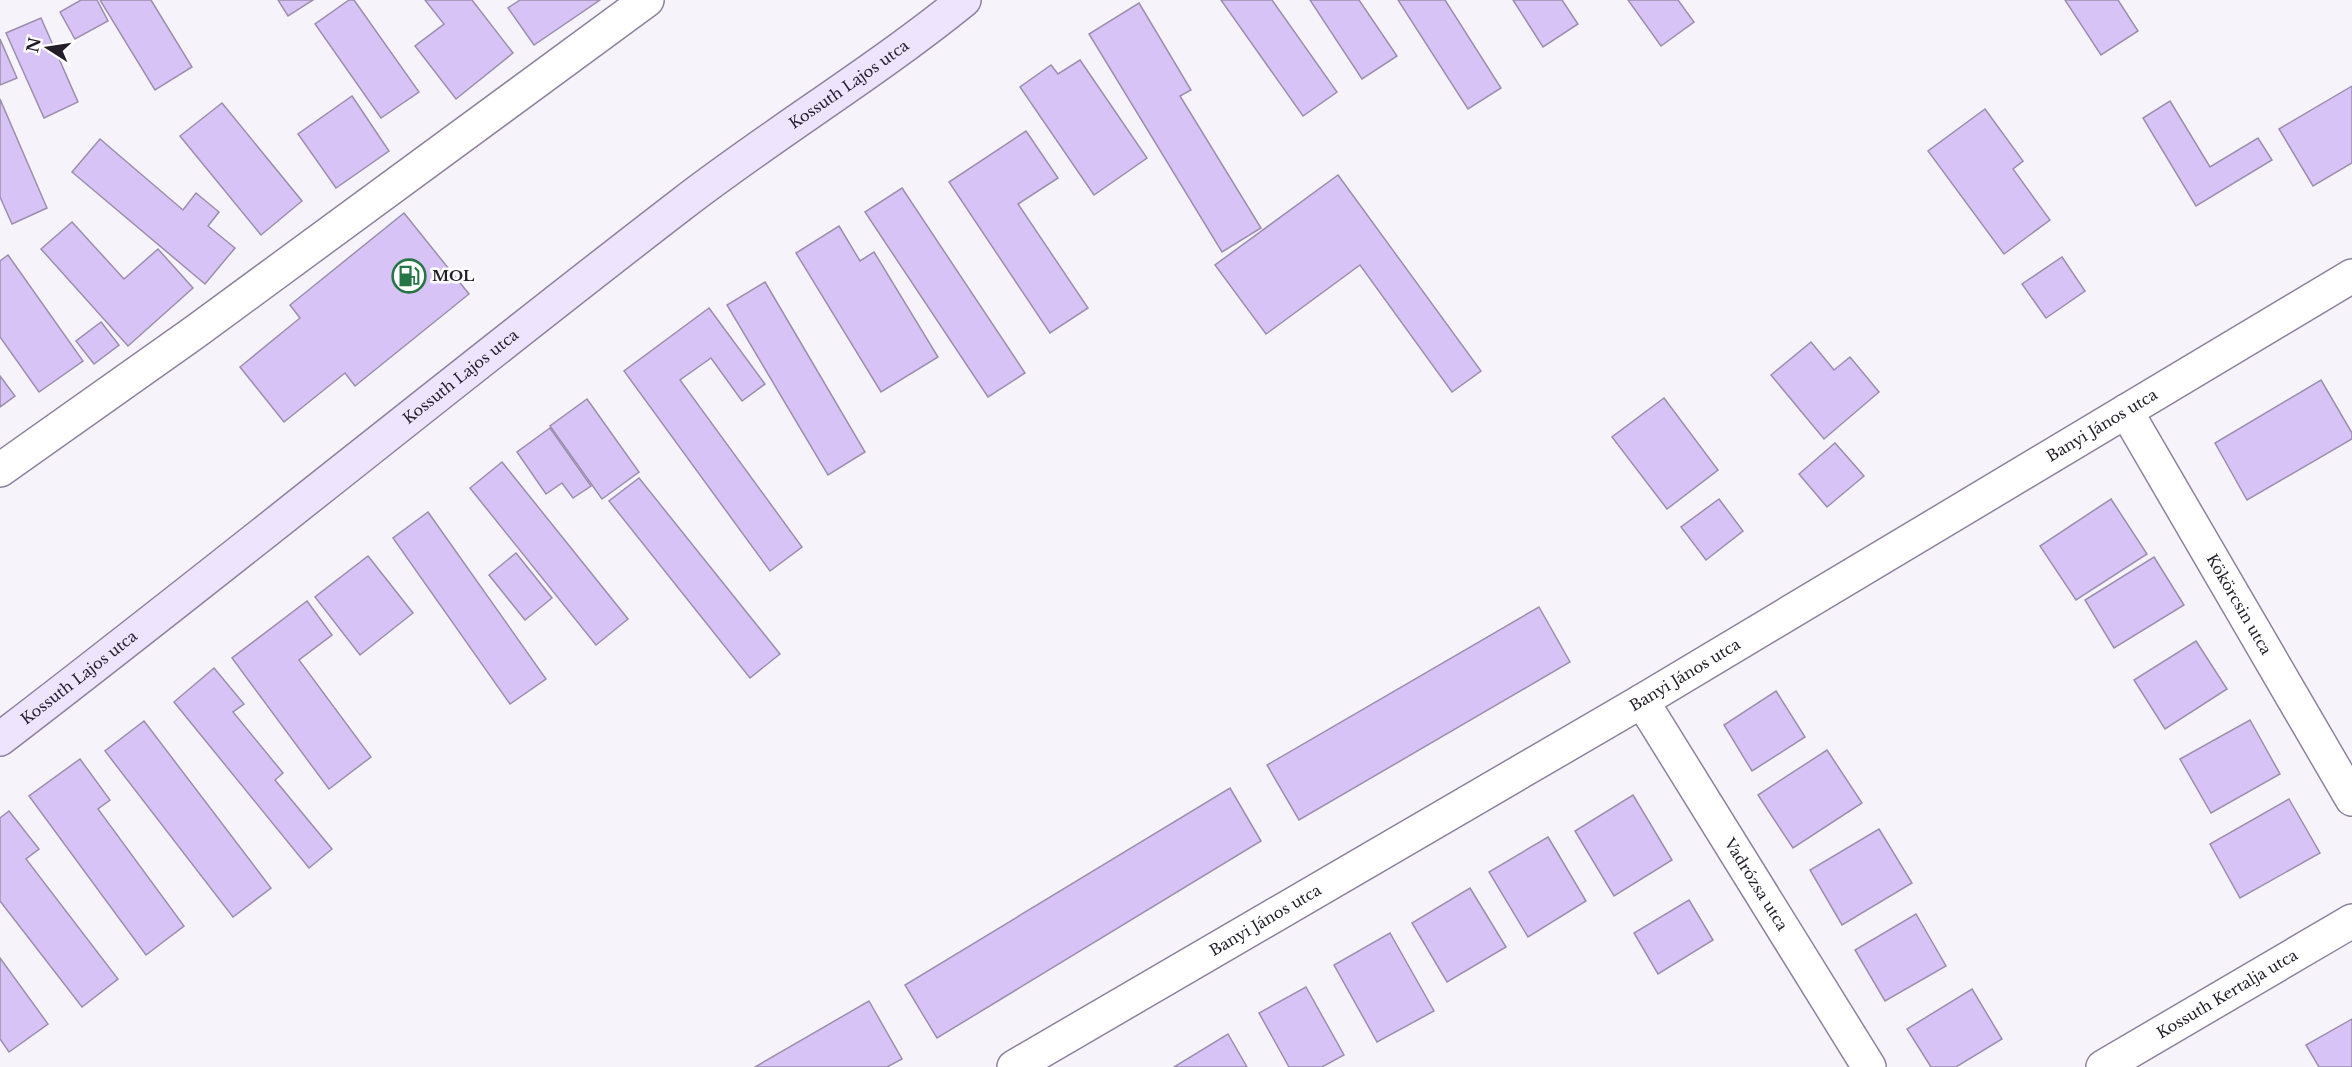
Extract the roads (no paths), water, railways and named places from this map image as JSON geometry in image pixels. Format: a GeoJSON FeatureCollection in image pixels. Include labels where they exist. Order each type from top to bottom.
{"type":"FeatureCollection","features":[{"type":"Feature","properties":{"kind":"street"},"geometry":{"type":"LineString","coordinates":[[0,470],[195,332],[647,0]]}},
{"type":"Feature","properties":{"kind":"street","name":"Kossuth Lajos utca"},"geometry":{"type":"LineString","coordinates":[[931,27],[948,0]]}},
{"type":"Feature","properties":{"kind":"street","name":"Kossuth Lajos utca"},"geometry":{"type":"LineString","coordinates":[[0,739],[151,624],[464,373],[685,202],[765,142],[931,27],[964,0]]}},
{"type":"Feature","properties":{"kind":"street","name":"Banyi János utca"},"geometry":{"type":"LineString","coordinates":[[1014,1067],[1642,701],[2352,276]]}},
{"type":"Feature","properties":{"kind":"street","name":"Kökörcsin utca"},"geometry":{"type":"LineString","coordinates":[[2126,411],[2352,799]]}},
{"type":"Feature","properties":{"kind":"street","name":"Vadrózsa utca"},"geometry":{"type":"LineString","coordinates":[[1642,701],[1869,1067]]}},
{"type":"Feature","properties":{"kind":"street","name":"Kossuth Kertalja utca"},"geometry":{"type":"LineString","coordinates":[[2103,1067],[2352,921]]}},
{"type":"Feature","properties":{"kind":"place","name":"MOL"},"geometry":{"type":"Point","coordinates":[409,276]}}]}
